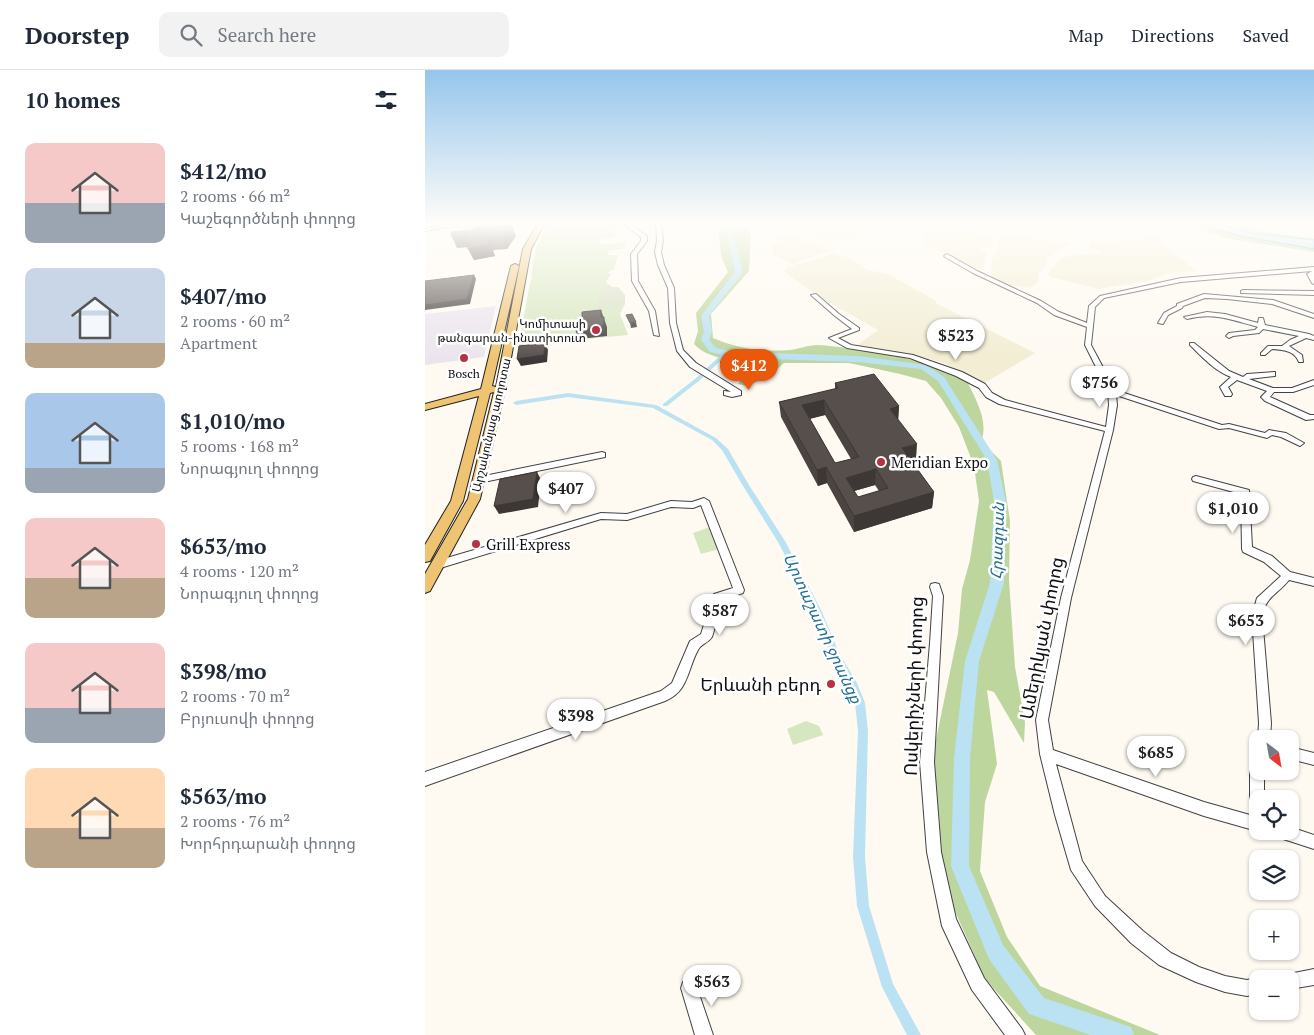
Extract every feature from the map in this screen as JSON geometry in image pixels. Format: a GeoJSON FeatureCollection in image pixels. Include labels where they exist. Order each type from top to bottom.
{"type":"FeatureCollection","features":[{"type":"Feature","properties":{"kind":"main road","name":"Արշակունյաց պողոտա"},"geometry":{"type":"LineString","coordinates":[[425,587],[431,561],[457,501],[514,270]]}},
{"type":"Feature","properties":{"kind":"main road","name":"Արշակունյաց պողոտա"},"geometry":{"type":"LineString","coordinates":[[431,561],[474,499],[501,382],[523,270]]}},
{"type":"Feature","properties":{"kind":"main road"},"geometry":{"type":"LineString","coordinates":[[484,397],[501,382]]}},
{"type":"Feature","properties":{"kind":"main road"},"geometry":{"type":"LineString","coordinates":[[425,407],[467,397],[484,397],[497,400]]}},
{"type":"Feature","properties":{"kind":"main road"},"geometry":{"type":"LineString","coordinates":[[457,501],[464,497],[474,499]]}},
{"type":"Feature","properties":{"kind":"street"},"geometry":{"type":"LineString","coordinates":[[635,270],[635,281],[652,311],[657,335]]}},
{"type":"Feature","properties":{"kind":"street"},"geometry":{"type":"LineString","coordinates":[[663,270],[671,288],[673,323],[680,351],[684,358],[738,393],[732,395],[727,393]]}},
{"type":"Feature","properties":{"kind":"street"},"geometry":{"type":"LineString","coordinates":[[972,270],[1039,302],[1045,308],[1074,322],[1090,326]]}},
{"type":"Feature","properties":{"kind":"street"},"geometry":{"type":"LineString","coordinates":[[1314,271],[1311,274],[1314,282]]}},
{"type":"Feature","properties":{"kind":"street","name":"Ամերիկյան փողոց"},"geometry":{"type":"LineString","coordinates":[[1249,988],[1225,984],[1195,974],[1165,960],[1137,937],[1101,901],[1076,865],[1047,754],[1043,720],[1066,598],[1109,430],[1113,405],[1112,391],[1088,345],[1092,306],[1103,297],[1181,280],[1314,271]]}},
{"type":"Feature","properties":{"kind":"street"},"geometry":{"type":"LineString","coordinates":[[1241,292],[1314,293]]}},
{"type":"Feature","properties":{"kind":"street"},"geometry":{"type":"LineString","coordinates":[[813,295],[857,329],[832,338],[849,347],[911,356],[959,374],[982,386],[989,395],[1002,402],[1109,430]]}},
{"type":"Feature","properties":{"kind":"street"},"geometry":{"type":"LineString","coordinates":[[1161,324],[1166,314],[1179,308],[1179,305],[1204,296],[1273,302],[1314,316]]}},
{"type":"Feature","properties":{"kind":"street"},"geometry":{"type":"LineString","coordinates":[[1187,316],[1215,312],[1262,326],[1314,338]]}},
{"type":"Feature","properties":{"kind":"street"},"geometry":{"type":"LineString","coordinates":[[1231,335],[1257,332],[1262,326],[1261,319]]}},
{"type":"Feature","properties":{"kind":"street"},"geometry":{"type":"LineString","coordinates":[[1286,347],[1289,343],[1314,331]]}},
{"type":"Feature","properties":{"kind":"street"},"geometry":{"type":"LineString","coordinates":[[1192,344],[1210,362],[1235,378],[1272,390],[1293,390],[1314,382]]}},
{"type":"Feature","properties":{"kind":"street"},"geometry":{"type":"LineString","coordinates":[[1263,354],[1270,347],[1286,347],[1300,356],[1301,362]]}},
{"type":"Feature","properties":{"kind":"street"},"geometry":{"type":"LineString","coordinates":[[1245,381],[1247,376],[1272,374]]}},
{"type":"Feature","properties":{"kind":"street"},"geometry":{"type":"LineString","coordinates":[[1228,394],[1224,387],[1235,378]]}},
{"type":"Feature","properties":{"kind":"street"},"geometry":{"type":"LineString","coordinates":[[1272,390],[1265,397],[1309,418],[1314,417]]}},
{"type":"Feature","properties":{"kind":"street"},"geometry":{"type":"LineString","coordinates":[[1112,391],[1223,427],[1229,426],[1267,436],[1269,432],[1283,434],[1300,443]]}},
{"type":"Feature","properties":{"kind":"street"},"geometry":{"type":"LineString","coordinates":[[479,480],[603,455]]}},
{"type":"Feature","properties":{"kind":"street"},"geometry":{"type":"LineString","coordinates":[[1196,479],[1246,492],[1247,549],[1268,559],[1287,575],[1314,582]]}},
{"type":"Feature","properties":{"kind":"street"},"geometry":{"type":"LineString","coordinates":[[425,779],[665,695],[677,686],[694,644],[706,637],[718,597],[739,590],[704,501],[693,505],[671,504],[627,517],[601,516],[431,561]]}},
{"type":"Feature","properties":{"kind":"street"},"geometry":{"type":"LineString","coordinates":[[1265,730],[1257,616],[1259,603],[1264,596],[1281,585],[1287,575]]}},
{"type":"Feature","properties":{"kind":"street","name":"Ոսկերիչների փողոց"},"geometry":{"type":"LineString","coordinates":[[935,586],[938,596],[927,762],[934,852],[948,920],[977,984],[1016,1035]]}},
{"type":"Feature","properties":{"kind":"street"},"geometry":{"type":"LineString","coordinates":[[1047,754],[1204,809],[1249,822]]}},
{"type":"Feature","properties":{"kind":"street"},"geometry":{"type":"LineString","coordinates":[[1299,755],[1314,759]]}},
{"type":"Feature","properties":{"kind":"street"},"geometry":{"type":"LineString","coordinates":[[1299,837],[1314,842]]}},
{"type":"Feature","properties":{"kind":"street"},"geometry":{"type":"LineString","coordinates":[[1299,980],[1314,977]]}},
{"type":"Feature","properties":{"kind":"street"},"geometry":{"type":"LineString","coordinates":[[689,988],[704,1035]]}},
{"type":"Feature","properties":{"kind":"shaded area"},"geometry":{"type":"Polygon","coordinates":[[[785,270],[868,270],[888,274],[935,300],[937,304],[1035,353],[983,384],[944,363],[914,355],[856,346],[878,330],[821,298],[785,272],[785,270]]]}},
{"type":"Feature","properties":{"kind":"shaded area"},"geometry":{"type":"Polygon","coordinates":[[[991,270],[1042,270],[1038,275],[1039,281],[1034,286],[1028,288],[996,281],[991,276],[991,270]]]}},
{"type":"Feature","properties":{"kind":"shaded area"},"geometry":{"type":"Polygon","coordinates":[[[1051,270],[1196,271],[1167,273],[1149,281],[1098,289],[1051,277],[1048,274],[1051,270]]]}},
{"type":"Feature","properties":{"kind":"shaded area"},"geometry":{"type":"Polygon","coordinates":[[[496,306],[484,357],[425,365],[425,314],[496,306]]]}},
{"type":"Feature","properties":{"kind":"green space"},"geometry":{"type":"Polygon","coordinates":[[[532,270],[612,270],[607,273],[611,274],[606,282],[612,287],[618,287],[623,294],[625,303],[620,314],[628,335],[542,343],[541,341],[518,349],[530,282],[533,277],[531,277],[532,270]]]}},
{"type":"Feature","properties":{"kind":"green space"},"geometry":{"type":"Polygon","coordinates":[[[727,270],[749,270],[711,314],[713,338],[732,345],[770,351],[790,350],[817,345],[879,352],[923,363],[967,381],[982,416],[982,439],[1001,461],[1010,521],[1009,580],[1015,667],[1025,722],[1024,743],[994,692],[987,690],[997,764],[985,802],[980,871],[1007,937],[1040,986],[1160,1035],[1036,1035],[985,979],[950,900],[938,854],[931,764],[958,633],[962,589],[970,560],[979,501],[974,466],[959,427],[941,398],[926,381],[849,363],[784,363],[769,376],[747,386],[738,384],[749,370],[744,364],[722,362],[722,359],[700,350],[694,344],[698,331],[696,313],[728,272],[727,270]]]}},
{"type":"Feature","properties":{"kind":"green space"},"geometry":{"type":"Polygon","coordinates":[[[618,287],[625,295],[625,305],[598,309],[598,289],[618,287]]]}},
{"type":"Feature","properties":{"kind":"green space"},"geometry":{"type":"Polygon","coordinates":[[[710,527],[719,549],[701,554],[693,533],[710,527]]]}},
{"type":"Feature","properties":{"kind":"green space"},"geometry":{"type":"Polygon","coordinates":[[[806,721],[819,726],[823,735],[793,745],[787,729],[806,721]]]}},
{"type":"Feature","properties":{"kind":"building"},"geometry":{"type":"Polygon","coordinates":[[[474,275],[467,299],[425,305],[425,281],[474,275]]]}},
{"type":"Feature","properties":{"kind":"building"},"geometry":{"type":"Polygon","coordinates":[[[601,310],[601,317],[604,317],[604,326],[576,330],[576,327],[574,327],[575,321],[582,320],[582,312],[601,310]]]}},
{"type":"Feature","properties":{"kind":"building"},"geometry":{"type":"Polygon","coordinates":[[[632,314],[636,322],[630,323],[626,315],[632,314]]]}},
{"type":"Feature","properties":{"kind":"building"},"geometry":{"type":"Polygon","coordinates":[[[545,343],[544,355],[517,359],[519,346],[545,343]]]}},
{"type":"Feature","properties":{"kind":"building"},"geometry":{"type":"Polygon","coordinates":[[[728,357],[737,362],[730,366],[720,362],[728,357]]]}},
{"type":"Feature","properties":{"kind":"building","name":"Meridian Expo"},"geometry":{"type":"Polygon","coordinates":[[[874,374],[899,406],[890,409],[917,444],[902,448],[934,492],[854,516],[826,467],[817,470],[779,402],[838,388],[835,383],[874,374]],[[824,400],[802,405],[835,463],[859,457],[824,400]],[[876,469],[846,478],[858,497],[888,488],[876,469]]]}},
{"type":"Feature","properties":{"kind":"building"},"geometry":{"type":"Polygon","coordinates":[[[537,472],[533,499],[494,506],[500,479],[537,472]]]}},
{"type":"Feature","properties":{"kind":"waterway","name":"Հրազդան"},"geometry":{"type":"LineString","coordinates":[[738,270],[739,272],[705,316],[708,331],[705,340],[713,350],[736,355],[858,359],[923,367],[941,379],[992,460],[1000,502],[997,583],[972,661],[962,758],[960,866],[996,952],[1037,1006],[1123,1035]]}},
{"type":"Feature","properties":{"kind":"waterway"},"geometry":{"type":"LineString","coordinates":[[665,405],[698,379],[726,353]]}},
{"type":"Feature","properties":{"kind":"waterway","name":"Արտաշատի ջրանցք"},"geometry":{"type":"LineString","coordinates":[[516,403],[568,395],[654,406],[714,439],[725,449],[781,541],[818,612],[835,655],[854,686],[860,703],[863,731],[859,857],[863,906],[888,987],[914,1035]]}},
{"type":"Feature","properties":{"kind":"place","name":"Կոմիտասի թանգարան-ինստիտուտ"},"geometry":{"type":"Point","coordinates":[596,330]}},
{"type":"Feature","properties":{"kind":"place","name":"Bosch"},"geometry":{"type":"Point","coordinates":[464,358]}},
{"type":"Feature","properties":{"kind":"place","name":"Meridian Expo"},"geometry":{"type":"Point","coordinates":[881,462]}},
{"type":"Feature","properties":{"kind":"place","name":"Grill Express"},"geometry":{"type":"Point","coordinates":[476,544]}},
{"type":"Feature","properties":{"kind":"place","name":"Երևանի բերդ"},"geometry":{"type":"Point","coordinates":[831,684]}}]}
